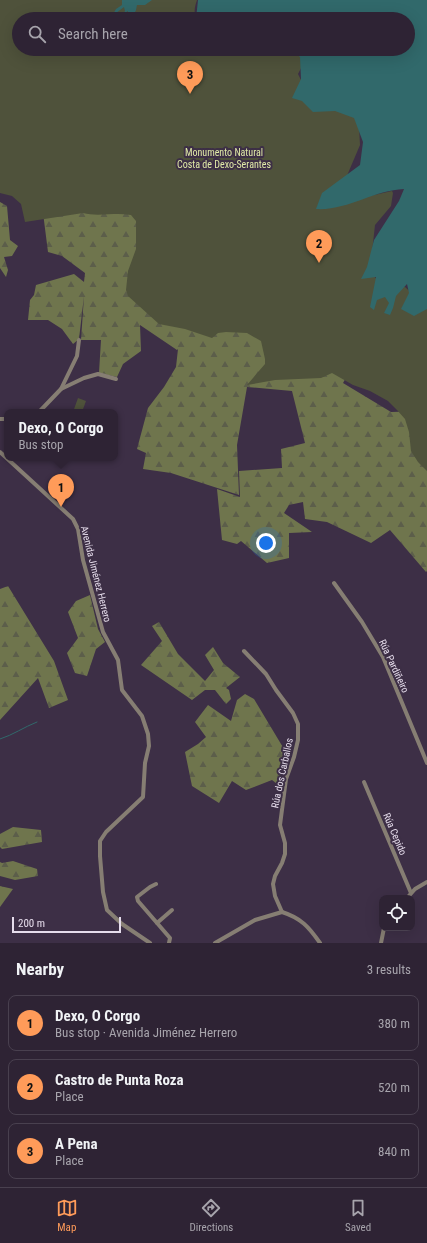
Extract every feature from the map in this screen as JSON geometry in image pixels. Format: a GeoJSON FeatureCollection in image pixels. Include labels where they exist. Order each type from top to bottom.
{"type":"FeatureCollection","features":[{"type":"Feature","properties":{"kind":"street"},"geometry":{"type":"LineString","coordinates":[[41,409],[61,389],[77,356],[79,340]]}},
{"type":"Feature","properties":{"kind":"street"},"geometry":{"type":"LineString","coordinates":[[61,389],[98,374],[116,379]]}},
{"type":"Feature","properties":{"kind":"street","name":"Avenida Jiménez Herrero"},"geometry":{"type":"LineString","coordinates":[[10,461],[73,519],[78,529],[83,560],[103,632],[118,660],[122,690],[142,716],[148,734],[149,746],[145,764],[143,797],[106,832],[100,841],[100,856],[101,877],[107,910],[113,918],[150,943]]}},
{"type":"Feature","properties":{"kind":"street","name":"Rúa Pardiñeiro"},"geometry":{"type":"LineString","coordinates":[[334,583],[362,622],[383,657],[427,763]]}},
{"type":"Feature","properties":{"kind":"street","name":"Rúa dos Carballos"},"geometry":{"type":"LineString","coordinates":[[244,651],[266,674],[293,712],[298,724],[298,740],[286,779],[280,825],[285,843],[285,854],[273,884],[275,896],[282,912]]}},
{"type":"Feature","properties":{"kind":"street","name":"Rúa Cepido"},"geometry":{"type":"LineString","coordinates":[[364,782],[411,893]]}},
{"type":"Feature","properties":{"kind":"street"},"geometry":{"type":"LineString","coordinates":[[411,893],[414,889],[427,882]]}},
{"type":"Feature","properties":{"kind":"street"},"geometry":{"type":"LineString","coordinates":[[156,884],[150,886],[137,897],[138,901],[170,938],[168,943]]}},
{"type":"Feature","properties":{"kind":"street"},"geometry":{"type":"LineString","coordinates":[[157,923],[172,910]]}},
{"type":"Feature","properties":{"kind":"street"},"geometry":{"type":"LineString","coordinates":[[214,943],[255,920],[282,912],[301,920],[320,943]]}},
{"type":"Feature","properties":{"kind":"street"},"geometry":{"type":"LineString","coordinates":[[381,943],[383,931]]}},
{"type":"Feature","properties":{"kind":"green space"},"geometry":{"type":"Polygon","coordinates":[[[0,0],[12,12],[12,56],[27,56],[359,354],[343,383],[391,412],[424,411],[427,415],[427,571],[426,572],[390,530],[371,543],[327,522],[305,519],[303,502],[289,505],[284,513],[312,532],[289,533],[289,558],[267,563],[241,541],[237,544],[222,540],[217,489],[240,497],[239,471],[282,468],[281,449],[305,443],[292,391],[247,387],[237,445],[239,495],[171,473],[143,469],[146,453],[137,449],[148,408],[164,387],[176,367],[178,349],[177,350],[140,325],[141,351],[123,364],[117,377],[99,373],[101,340],[81,340],[84,296],[79,339],[73,344],[62,329],[48,320],[28,320],[30,300],[34,295],[36,285],[74,274],[84,282],[85,273],[62,256],[48,252],[41,197],[0,0]]]}},
{"type":"Feature","properties":{"kind":"green space","name":"Monumento Natural Costa de Dexo-Serantes"},"geometry":{"type":"Polygon","coordinates":[[[0,0],[197,0],[195,12],[12,12],[12,56],[302,56],[303,64],[298,74],[302,82],[353,113],[359,126],[360,145],[346,178],[365,197],[392,191],[393,193],[391,206],[375,225],[372,252],[372,273],[377,280],[405,287],[427,307],[427,471],[418,462],[411,451],[409,432],[405,419],[388,401],[370,391],[353,385],[332,373],[321,378],[275,380],[247,385],[265,364],[261,341],[247,333],[218,333],[212,338],[185,329],[159,324],[128,296],[126,290],[128,271],[136,249],[136,221],[131,215],[95,215],[83,213],[25,222],[21,204],[12,196],[0,193],[0,0]]]}},
{"type":"Feature","properties":{"kind":"green space"},"geometry":{"type":"Polygon","coordinates":[[[0,202],[7,206],[10,240],[18,246],[12,256],[4,257],[8,270],[6,277],[0,268],[0,202]]]}},
{"type":"Feature","properties":{"kind":"green space"},"geometry":{"type":"Polygon","coordinates":[[[78,398],[86,401],[83,409],[74,409],[78,398]]]}},
{"type":"Feature","properties":{"kind":"green space"},"geometry":{"type":"Polygon","coordinates":[[[8,586],[54,661],[68,700],[49,708],[38,678],[0,720],[0,589],[8,586]]]}},
{"type":"Feature","properties":{"kind":"green space"},"geometry":{"type":"Polygon","coordinates":[[[90,595],[98,629],[105,642],[96,649],[87,676],[75,673],[67,653],[78,638],[68,612],[76,601],[90,595]]]}},
{"type":"Feature","properties":{"kind":"green space"},"geometry":{"type":"Polygon","coordinates":[[[159,622],[178,654],[205,681],[214,670],[205,655],[213,647],[223,663],[240,677],[226,688],[229,690],[231,699],[226,704],[215,690],[205,690],[192,700],[141,665],[162,641],[152,626],[159,622]]]}},
{"type":"Feature","properties":{"kind":"green space"},"geometry":{"type":"Polygon","coordinates":[[[245,694],[254,699],[290,759],[281,787],[272,780],[246,790],[232,781],[219,803],[192,786],[185,752],[206,737],[195,722],[208,705],[231,721],[237,700],[245,694]]]}},
{"type":"Feature","properties":{"kind":"green space"},"geometry":{"type":"Polygon","coordinates":[[[13,827],[41,830],[42,842],[2,849],[0,847],[0,834],[13,827]]]}},
{"type":"Feature","properties":{"kind":"green space"},"geometry":{"type":"Polygon","coordinates":[[[13,861],[37,869],[38,876],[15,880],[0,876],[0,862],[13,861]]]}},
{"type":"Feature","properties":{"kind":"green space"},"geometry":{"type":"Polygon","coordinates":[[[0,886],[13,889],[0,907],[0,886]]]}},
{"type":"Feature","properties":{"kind":"shaded area"},"geometry":{"type":"Polygon","coordinates":[[[122,0],[152,0],[145,5],[137,5],[135,12],[124,12],[124,7],[117,12],[114,12],[122,5],[122,0]]]}},
{"type":"Feature","properties":{"kind":"shaded area"},"geometry":{"type":"Polygon","coordinates":[[[198,0],[427,0],[427,309],[414,316],[401,309],[409,293],[407,284],[396,296],[390,315],[384,313],[389,303],[385,297],[377,300],[374,310],[370,307],[376,277],[361,279],[367,267],[374,240],[399,201],[404,189],[382,193],[339,207],[316,209],[322,193],[360,165],[363,142],[354,118],[335,111],[313,112],[302,101],[292,98],[301,79],[299,56],[415,56],[415,12],[197,12],[198,0]]]}},
{"type":"Feature","properties":{"kind":"waterway"},"geometry":{"type":"LineString","coordinates":[[0,739],[37,722]]}},
{"type":"Feature","properties":{"kind":"place","name":"A Pena"},"geometry":{"type":"Point","coordinates":[190,94]}},
{"type":"Feature","properties":{"kind":"place","name":"Castro de Punta Roza"},"geometry":{"type":"Point","coordinates":[319,263]}},
{"type":"Feature","properties":{"kind":"place","name":"Dexo, O Corgo"},"geometry":{"type":"Point","coordinates":[61,507]}}]}
